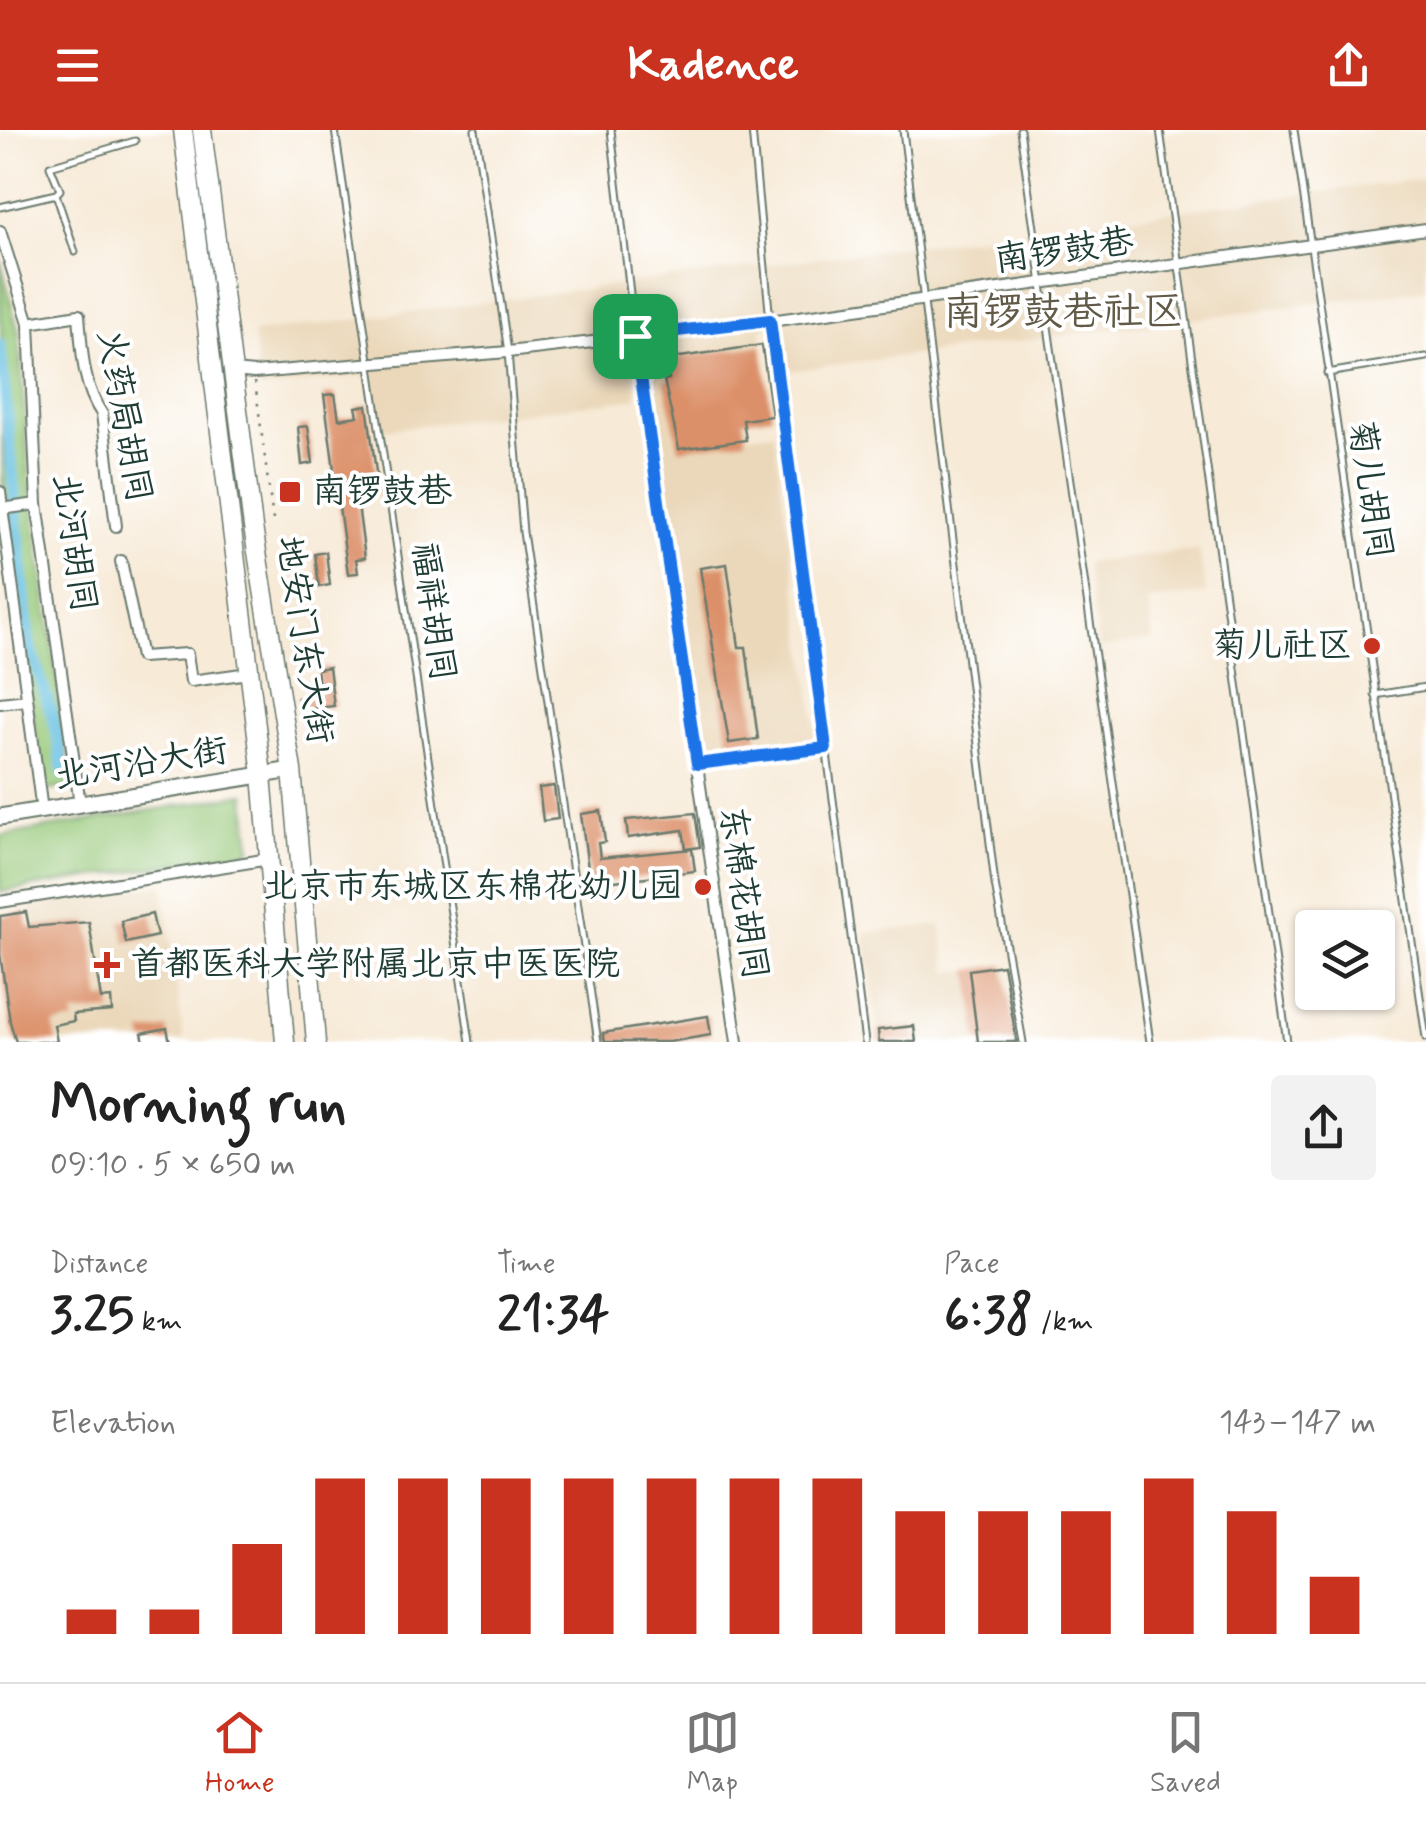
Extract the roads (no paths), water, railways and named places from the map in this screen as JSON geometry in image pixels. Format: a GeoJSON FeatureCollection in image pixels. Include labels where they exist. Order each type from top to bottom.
{"type":"FeatureCollection","features":[{"type":"Feature","properties":{"kind":"main road","name":"地安门东大街"},"geometry":{"type":"LineString","coordinates":[[183,130],[262,775],[285,1042]]}},
{"type":"Feature","properties":{"kind":"main road","name":"地安门东大街"},"geometry":{"type":"LineString","coordinates":[[202,130],[292,770],[316,1042]]}},
{"type":"Feature","properties":{"kind":"main road","name":"北河沿大街"},"geometry":{"type":"LineString","coordinates":[[0,817],[292,770]]}},
{"type":"Feature","properties":{"kind":"street","name":"南锣鼓巷"},"geometry":{"type":"LineString","coordinates":[[233,371],[254,373],[508,352],[770,320],[923,296],[1041,284],[1426,229]]}},
{"type":"Feature","properties":{"kind":"street","name":"北河胡同"},"geometry":{"type":"LineString","coordinates":[[0,232],[29,323],[37,504],[80,804]]}},
{"type":"Feature","properties":{"kind":"street","name":"火药局胡同"},"geometry":{"type":"LineString","coordinates":[[29,323],[79,315],[85,371],[93,400],[102,414],[116,526]]}},
{"type":"Feature","properties":{"kind":"street","name":"东棉花胡同"},"geometry":{"type":"LineString","coordinates":[[635,336],[737,1042]]}},
{"type":"Feature","properties":{"kind":"street"},"geometry":{"type":"LineString","coordinates":[[0,492],[42,810]]}},
{"type":"Feature","properties":{"kind":"street"},"geometry":{"type":"LineString","coordinates":[[1,509],[37,504]]}},
{"type":"Feature","properties":{"kind":"street"},"geometry":{"type":"LineString","coordinates":[[121,561],[141,657],[187,654],[191,680],[249,672]]}},
{"type":"Feature","properties":{"kind":"street"},"geometry":{"type":"LineString","coordinates":[[0,703],[26,700]]}},
{"type":"Feature","properties":{"kind":"street"},"geometry":{"type":"LineString","coordinates":[[0,902],[269,859]]}},
{"type":"Feature","properties":{"kind":"lane","name":"福祥胡同"},"geometry":{"type":"LineString","coordinates":[[335,130],[470,1042]]}},
{"type":"Feature","properties":{"kind":"lane"},"geometry":{"type":"LineString","coordinates":[[474,130],[508,352],[523,532],[598,1042]]}},
{"type":"Feature","properties":{"kind":"lane"},"geometry":{"type":"LineString","coordinates":[[611,130],[635,336]]}},
{"type":"Feature","properties":{"kind":"lane"},"geometry":{"type":"LineString","coordinates":[[752,130],[770,320],[865,1042]]}},
{"type":"Feature","properties":{"kind":"lane"},"geometry":{"type":"LineString","coordinates":[[903,130],[994,884],[1022,1042]]}},
{"type":"Feature","properties":{"kind":"lane"},"geometry":{"type":"LineString","coordinates":[[1020,130],[1150,1042]]}},
{"type":"Feature","properties":{"kind":"lane"},"geometry":{"type":"LineString","coordinates":[[1160,130],[1287,1042]]}},
{"type":"Feature","properties":{"kind":"lane","name":"菊儿胡同"},"geometry":{"type":"LineString","coordinates":[[1294,130],[1426,1038]]}},
{"type":"Feature","properties":{"kind":"lane"},"geometry":{"type":"LineString","coordinates":[[0,207],[56,194],[60,190],[50,166],[135,142]]}},
{"type":"Feature","properties":{"kind":"lane"},"geometry":{"type":"LineString","coordinates":[[56,194],[76,252]]}},
{"type":"Feature","properties":{"kind":"lane"},"geometry":{"type":"LineString","coordinates":[[1327,373],[1426,357]]}},
{"type":"Feature","properties":{"kind":"lane"},"geometry":{"type":"LineString","coordinates":[[1375,695],[1426,688]]}},
{"type":"Feature","properties":{"kind":"waterway"},"geometry":{"type":"LineString","coordinates":[[0,345],[29,642],[56,728],[64,773]]}},
{"type":"Feature","properties":{"kind":"place","name":"南锣鼓巷"},"geometry":{"type":"Point","coordinates":[290,492]}},
{"type":"Feature","properties":{"kind":"place","name":"菊儿社区"},"geometry":{"type":"Point","coordinates":[1372,646]}},
{"type":"Feature","properties":{"kind":"place","name":"北京市东城区东棉花幼儿园"},"geometry":{"type":"Point","coordinates":[703,887]}},
{"type":"Feature","properties":{"kind":"place","name":"首都医科大学附属北京中医医院"},"geometry":{"type":"Point","coordinates":[107,965]}},
{"type":"Feature","properties":{"kind":"district","name":"南锣鼓巷社区"},"geometry":{"type":"Point","coordinates":[1063,313]}}]}
